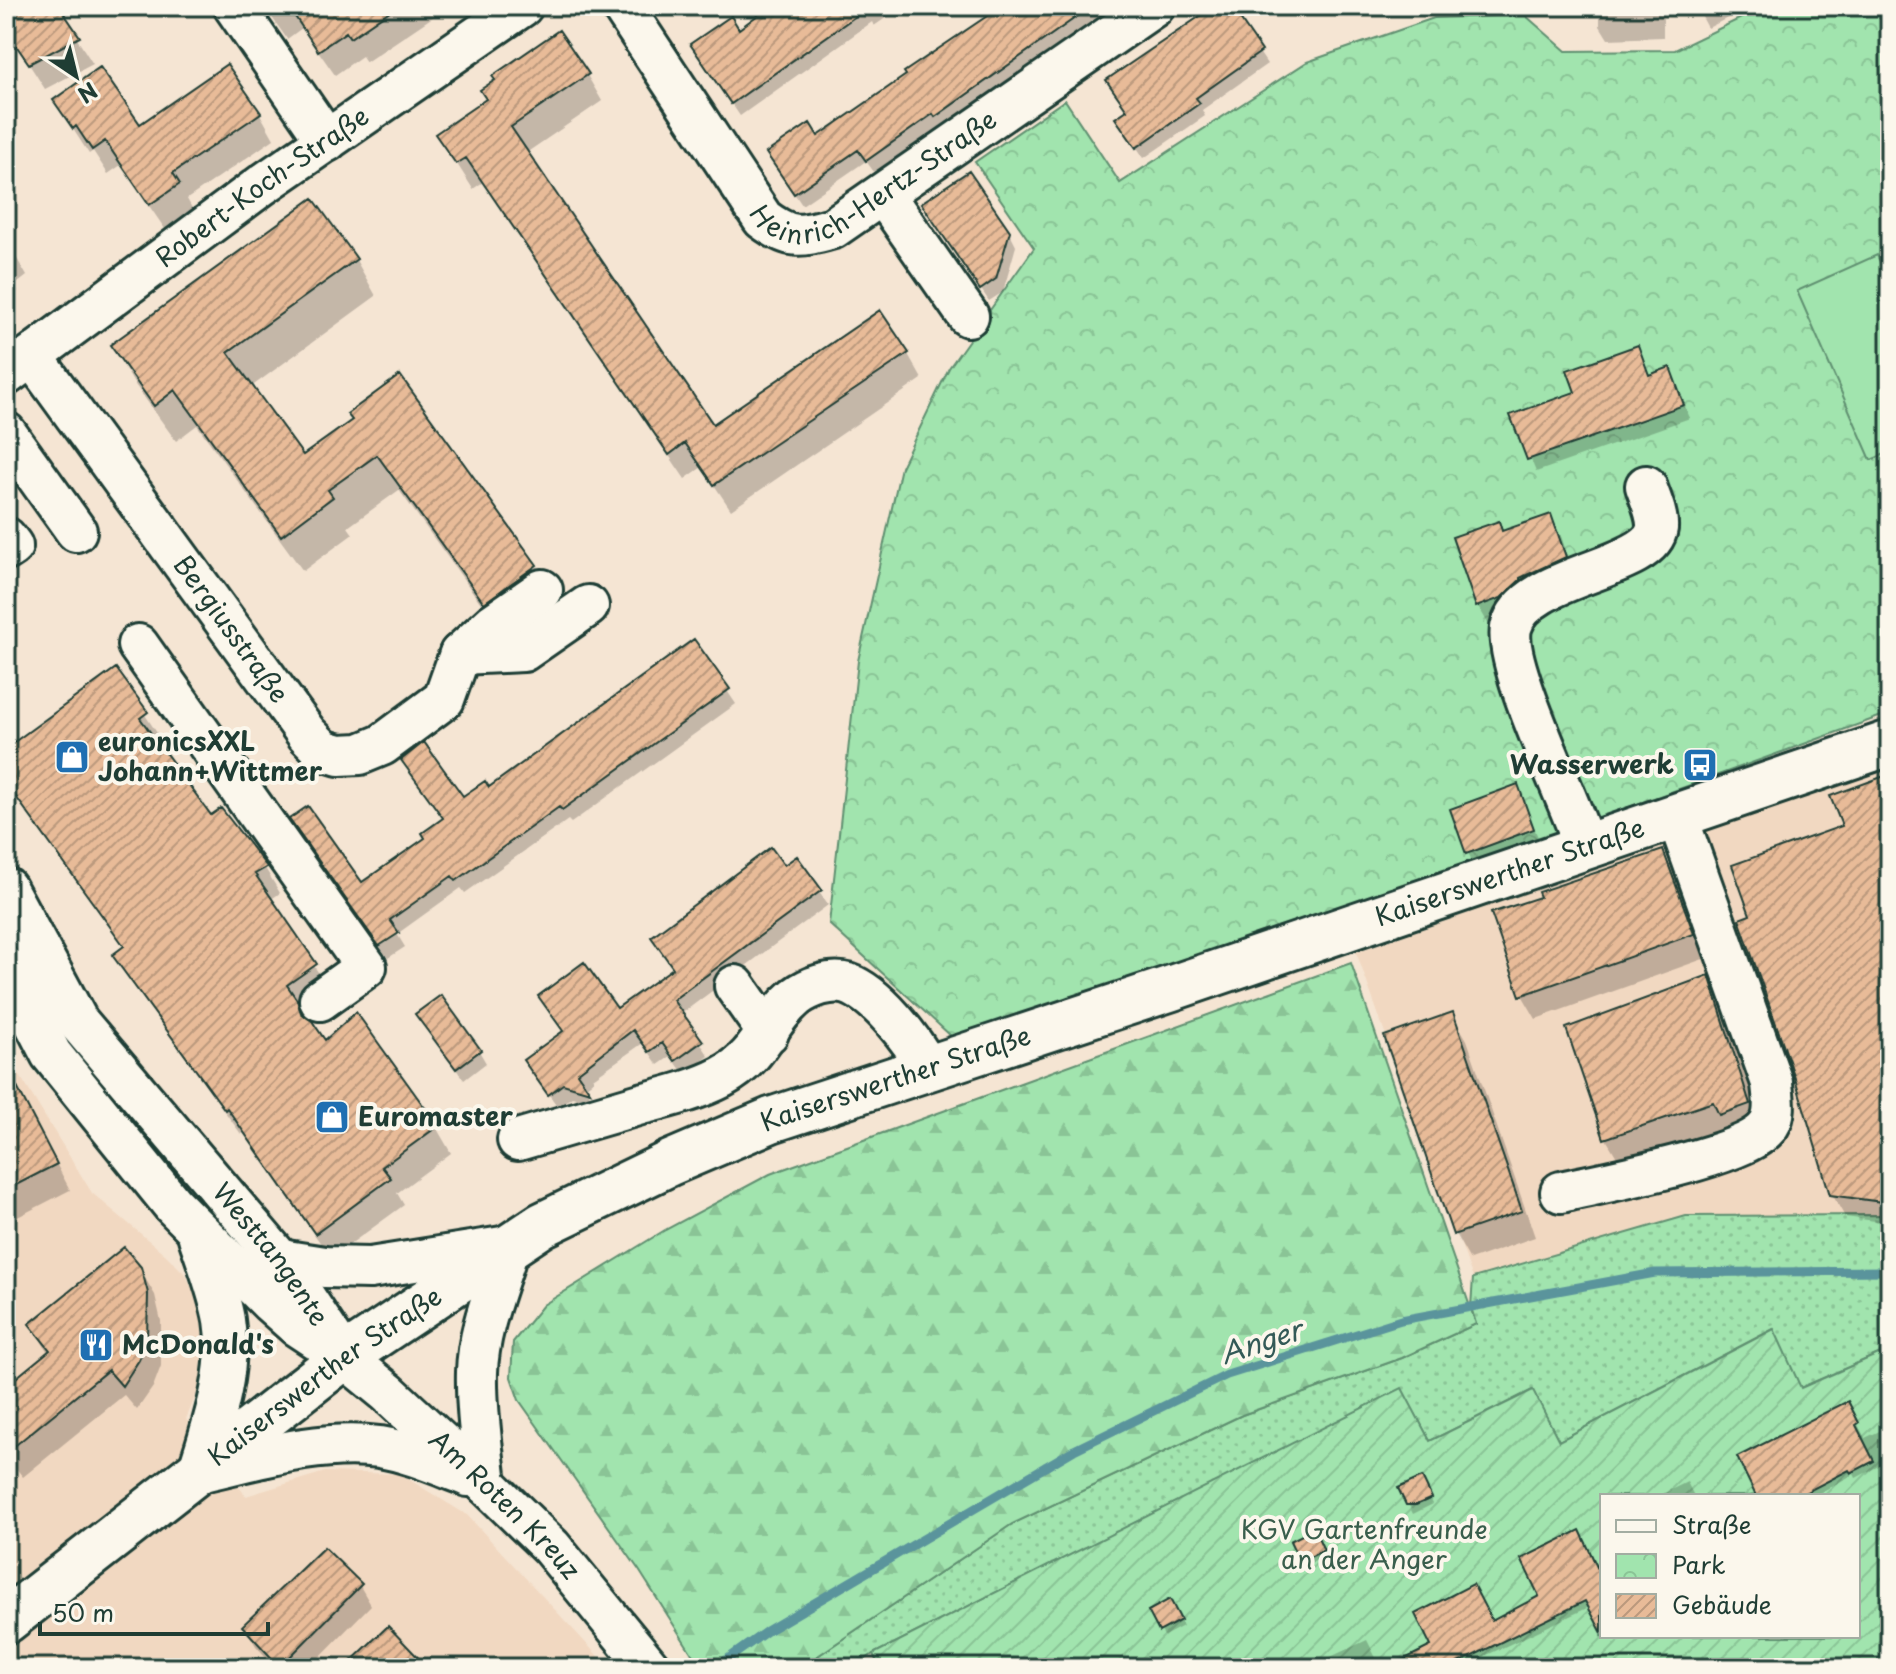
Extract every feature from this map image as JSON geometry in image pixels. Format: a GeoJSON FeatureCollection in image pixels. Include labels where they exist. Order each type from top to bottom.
{"type":"FeatureCollection","features":[{"type":"Feature","properties":{"kind":"main road","name":"Kaiserswerther Straße"},"geometry":{"type":"LineString","coordinates":[[6,1621],[344,1357],[542,1225],[698,1151],[771,1120],[1184,984],[1890,743]]}},
{"type":"Feature","properties":{"kind":"street"},"geometry":{"type":"LineString","coordinates":[[234,6],[327,141]]}},
{"type":"Feature","properties":{"kind":"street","name":"Robert-Koch-Straße"},"geometry":{"type":"LineString","coordinates":[[19,365],[159,260],[522,6]]}},
{"type":"Feature","properties":{"kind":"street","name":"Heinrich-Hertz-Straße"},"geometry":{"type":"LineString","coordinates":[[638,12],[763,219],[783,235],[809,234],[833,228],[1154,6]]}},
{"type":"Feature","properties":{"kind":"street"},"geometry":{"type":"LineString","coordinates":[[883,194],[968,316]]}},
{"type":"Feature","properties":{"kind":"street","name":"Bergiusstraße"},"geometry":{"type":"LineString","coordinates":[[19,365],[298,723],[323,750],[339,755],[360,754],[382,745],[444,699],[460,654]]}},
{"type":"Feature","properties":{"kind":"street"},"geometry":{"type":"LineString","coordinates":[[6,433],[76,531]]}},
{"type":"Feature","properties":{"kind":"street"},"geometry":{"type":"LineString","coordinates":[[1585,847],[1520,681],[1510,642],[1511,626],[1539,593],[1631,554],[1652,539],[1657,527],[1646,486]]}},
{"type":"Feature","properties":{"kind":"street"},"geometry":{"type":"LineString","coordinates":[[6,538],[12,546],[6,550]]}},
{"type":"Feature","properties":{"kind":"street"},"geometry":{"type":"LineString","coordinates":[[460,654],[493,624],[542,590]]}},
{"type":"Feature","properties":{"kind":"street"},"geometry":{"type":"LineString","coordinates":[[460,654],[523,651],[588,606]]}},
{"type":"Feature","properties":{"kind":"street"},"geometry":{"type":"LineString","coordinates":[[138,645],[366,967],[320,1000]]}},
{"type":"Feature","properties":{"kind":"street"},"geometry":{"type":"LineString","coordinates":[[1561,1192],[1718,1155],[1753,1140],[1769,1125],[1775,1107],[1772,1083],[1677,816]]}},
{"type":"Feature","properties":{"kind":"street","name":"Westtangente"},"geometry":{"type":"LineString","coordinates":[[6,888],[78,1022],[280,1260],[344,1357]]}},
{"type":"Feature","properties":{"kind":"street","name":"Westtangente"},"geometry":{"type":"LineString","coordinates":[[6,967],[51,1054],[173,1205],[288,1318],[344,1357]]}},
{"type":"Feature","properties":{"kind":"street"},"geometry":{"type":"LineString","coordinates":[[518,1140],[681,1093],[721,1078],[757,1051],[796,998],[811,988],[827,983],[848,984],[884,1010],[914,1042],[927,1067]]}},
{"type":"Feature","properties":{"kind":"street"},"geometry":{"type":"LineString","coordinates":[[735,986],[768,1033]]}},
{"type":"Feature","properties":{"kind":"street"},"geometry":{"type":"LineString","coordinates":[[197,1231],[224,1321],[226,1355],[217,1409],[198,1472],[299,1450],[379,1447],[406,1453],[486,1484],[477,1372],[491,1303],[509,1246],[370,1268],[325,1267],[280,1260]]}},
{"type":"Feature","properties":{"kind":"street","name":"Am Roten Kreuz"},"geometry":{"type":"LineString","coordinates":[[344,1357],[388,1393],[551,1547],[650,1668]]}},
{"type":"Feature","properties":{"kind":"shaded area"},"geometry":{"type":"Polygon","coordinates":[[[1890,767],[1890,1215],[1686,1216],[1473,1278],[1356,952],[1890,767]]]}},
{"type":"Feature","properties":{"kind":"shaded area"},"geometry":{"type":"Polygon","coordinates":[[[6,1049],[92,1193],[186,1275],[200,1305],[208,1334],[208,1367],[186,1419],[246,1496],[325,1472],[400,1474],[467,1515],[609,1668],[6,1668],[6,1049]]]}},
{"type":"Feature","properties":{"kind":"green space"},"geometry":{"type":"Polygon","coordinates":[[[1766,6],[1890,6],[1890,199],[1879,205],[1890,229],[1890,713],[963,1047],[829,924],[858,661],[901,467],[949,368],[1034,248],[975,162],[1065,100],[1120,183],[1307,62],[1434,18],[1525,15],[1566,51],[1675,50],[1766,6]]]}},
{"type":"Feature","properties":{"kind":"green space"},"geometry":{"type":"Polygon","coordinates":[[[1877,255],[1890,284],[1890,452],[1871,460],[1797,291],[1877,255]]]}},
{"type":"Feature","properties":{"kind":"green space"},"geometry":{"type":"Polygon","coordinates":[[[1351,963],[1476,1324],[1402,1358],[1242,1415],[1012,1524],[800,1668],[701,1668],[639,1570],[519,1400],[511,1377],[513,1342],[543,1305],[665,1230],[770,1174],[1351,963]]]}},
{"type":"Feature","properties":{"kind":"green space"},"geometry":{"type":"Polygon","coordinates":[[[1890,1215],[1890,1349],[1800,1388],[1773,1329],[1559,1441],[1532,1390],[1430,1441],[1402,1389],[873,1654],[853,1668],[800,1668],[1012,1524],[1242,1415],[1402,1358],[1476,1324],[1471,1307],[1473,1278],[1686,1216],[1890,1215]]]}},
{"type":"Feature","properties":{"kind":"green space","name":"KGV Gartenfreunde an der Anger"},"geometry":{"type":"Polygon","coordinates":[[[1774,1329],[1801,1388],[1890,1349],[1890,1668],[880,1668],[873,1654],[1402,1388],[1430,1441],[1533,1390],[1559,1441],[1774,1329]]]}},
{"type":"Feature","properties":{"kind":"building"},"geometry":{"type":"Polygon","coordinates":[[[6,6],[59,6],[80,37],[29,64],[6,31],[6,6]]]}},
{"type":"Feature","properties":{"kind":"building"},"geometry":{"type":"Polygon","coordinates":[[[288,6],[397,6],[350,38],[346,32],[318,51],[288,6]]]}},
{"type":"Feature","properties":{"kind":"building"},"geometry":{"type":"Polygon","coordinates":[[[770,6],[870,6],[731,104],[690,44],[731,16],[739,29],[770,6]]]}},
{"type":"Feature","properties":{"kind":"building"},"geometry":{"type":"Polygon","coordinates":[[[1002,6],[1092,6],[935,117],[933,114],[866,161],[858,150],[794,194],[766,153],[810,123],[818,136],[906,75],[904,72],[1002,6]]]}},
{"type":"Feature","properties":{"kind":"building"},"geometry":{"type":"Polygon","coordinates":[[[1215,6],[1231,6],[1262,51],[1196,98],[1200,103],[1136,148],[1115,118],[1127,110],[1106,80],[1215,6]]]}},
{"type":"Feature","properties":{"kind":"building"},"geometry":{"type":"Polygon","coordinates":[[[559,30],[589,74],[511,127],[713,424],[880,310],[909,353],[714,485],[685,443],[669,455],[466,158],[456,164],[435,134],[486,99],[480,90],[495,80],[492,76],[559,30]]]}},
{"type":"Feature","properties":{"kind":"building"},"geometry":{"type":"Polygon","coordinates":[[[227,64],[261,113],[173,173],[180,184],[149,205],[105,141],[92,150],[53,100],[100,67],[140,124],[227,64]]]}},
{"type":"Feature","properties":{"kind":"building"},"geometry":{"type":"Polygon","coordinates":[[[969,171],[1010,231],[996,279],[980,290],[921,203],[969,171]]]}},
{"type":"Feature","properties":{"kind":"building"},"geometry":{"type":"Polygon","coordinates":[[[313,198],[357,259],[228,352],[303,455],[352,420],[347,414],[400,375],[537,565],[484,603],[377,455],[328,490],[333,497],[281,536],[175,390],[154,406],[110,345],[313,198]]]}},
{"type":"Feature","properties":{"kind":"building"},"geometry":{"type":"Polygon","coordinates":[[[1638,345],[1649,375],[1670,367],[1684,405],[1527,460],[1510,415],[1575,392],[1567,370],[1638,345]]]}},
{"type":"Feature","properties":{"kind":"building"},"geometry":{"type":"Polygon","coordinates":[[[1551,514],[1566,557],[1520,578],[1501,598],[1476,607],[1452,537],[1499,521],[1502,531],[1551,514]]]}},
{"type":"Feature","properties":{"kind":"building"},"geometry":{"type":"Polygon","coordinates":[[[694,639],[730,689],[562,810],[559,807],[456,881],[452,876],[390,920],[399,933],[379,946],[289,819],[308,806],[362,882],[425,838],[422,833],[443,818],[401,760],[424,742],[463,796],[485,781],[489,787],[694,639]]]}},
{"type":"Feature","properties":{"kind":"building"},"geometry":{"type":"Polygon","coordinates":[[[116,668],[148,712],[140,718],[211,815],[221,808],[267,867],[255,874],[317,964],[287,985],[301,1013],[312,1021],[325,1040],[356,1012],[438,1126],[382,1167],[391,1178],[315,1234],[227,1108],[225,1110],[112,955],[124,946],[6,783],[6,748],[116,668]]]}},
{"type":"Feature","properties":{"kind":"building"},"geometry":{"type":"Polygon","coordinates":[[[1890,774],[1890,1203],[1830,1195],[1794,1075],[1739,919],[1750,915],[1732,865],[1842,826],[1830,796],[1890,774]]]}},
{"type":"Feature","properties":{"kind":"building"},"geometry":{"type":"Polygon","coordinates":[[[1518,784],[1534,829],[1466,854],[1450,809],[1518,784]]]}},
{"type":"Feature","properties":{"kind":"building"},"geometry":{"type":"Polygon","coordinates":[[[771,847],[784,865],[797,856],[822,890],[673,1000],[703,1041],[675,1061],[662,1043],[649,1052],[633,1030],[577,1073],[590,1092],[563,1084],[548,1095],[523,1060],[563,1031],[538,996],[584,962],[617,1008],[673,968],[651,937],[771,847]]]}},
{"type":"Feature","properties":{"kind":"building"},"geometry":{"type":"Polygon","coordinates":[[[1663,850],[1694,934],[1520,996],[1491,913],[1540,897],[1538,892],[1663,850]]]}},
{"type":"Feature","properties":{"kind":"building"},"geometry":{"type":"Polygon","coordinates":[[[1709,975],[1750,1104],[1719,1115],[1713,1102],[1604,1139],[1566,1028],[1709,975]]]}},
{"type":"Feature","properties":{"kind":"building"},"geometry":{"type":"Polygon","coordinates":[[[441,995],[481,1050],[456,1069],[415,1014],[441,995]]]}},
{"type":"Feature","properties":{"kind":"building"},"geometry":{"type":"Polygon","coordinates":[[[1453,1012],[1522,1211],[1453,1235],[1384,1036],[1453,1012]]]}},
{"type":"Feature","properties":{"kind":"building"},"geometry":{"type":"Polygon","coordinates":[[[6,1066],[57,1164],[6,1190],[6,1066]]]}},
{"type":"Feature","properties":{"kind":"building","name":"McDonald's"},"geometry":{"type":"Polygon","coordinates":[[[124,1247],[141,1267],[148,1293],[147,1339],[139,1360],[122,1386],[108,1370],[6,1453],[6,1386],[50,1350],[29,1324],[124,1247]]]}},
{"type":"Feature","properties":{"kind":"building"},"geometry":{"type":"Polygon","coordinates":[[[1848,1401],[1874,1461],[1803,1494],[1755,1494],[1737,1457],[1848,1401]]]}},
{"type":"Feature","properties":{"kind":"building"},"geometry":{"type":"Polygon","coordinates":[[[1422,1477],[1432,1498],[1416,1505],[1406,1505],[1398,1488],[1422,1477]]]}},
{"type":"Feature","properties":{"kind":"building"},"geometry":{"type":"Polygon","coordinates":[[[1314,1529],[1324,1550],[1300,1562],[1290,1541],[1314,1529]]]}},
{"type":"Feature","properties":{"kind":"building"},"geometry":{"type":"Polygon","coordinates":[[[1580,1530],[1600,1574],[1600,1629],[1585,1601],[1448,1668],[1387,1668],[1431,1646],[1415,1614],[1473,1584],[1492,1621],[1539,1596],[1521,1559],[1580,1530]]]}},
{"type":"Feature","properties":{"kind":"building"},"geometry":{"type":"Polygon","coordinates":[[[324,1547],[362,1584],[280,1667],[242,1626],[324,1547]]]}},
{"type":"Feature","properties":{"kind":"building"},"geometry":{"type":"Polygon","coordinates":[[[1170,1599],[1181,1620],[1159,1632],[1148,1611],[1170,1599]]]}},
{"type":"Feature","properties":{"kind":"building"},"geometry":{"type":"Polygon","coordinates":[[[388,1626],[428,1668],[344,1668],[388,1626]]]}},
{"type":"Feature","properties":{"kind":"waterway","name":"Anger"},"geometry":{"type":"LineString","coordinates":[[715,1668],[767,1631],[1074,1450],[1227,1375],[1401,1320],[1655,1273],[1890,1271]]}},
{"type":"Feature","properties":{"kind":"place","name":"euronicsXXL Johann+Wittmer"},"geometry":{"type":"Point","coordinates":[72,757]}},
{"type":"Feature","properties":{"kind":"place","name":"Wasserwerk"},"geometry":{"type":"Point","coordinates":[1700,765]}},
{"type":"Feature","properties":{"kind":"place","name":"Euromaster"},"geometry":{"type":"Point","coordinates":[332,1117]}},
{"type":"Feature","properties":{"kind":"place","name":"McDonald's"},"geometry":{"type":"Point","coordinates":[96,1345]}}]}
